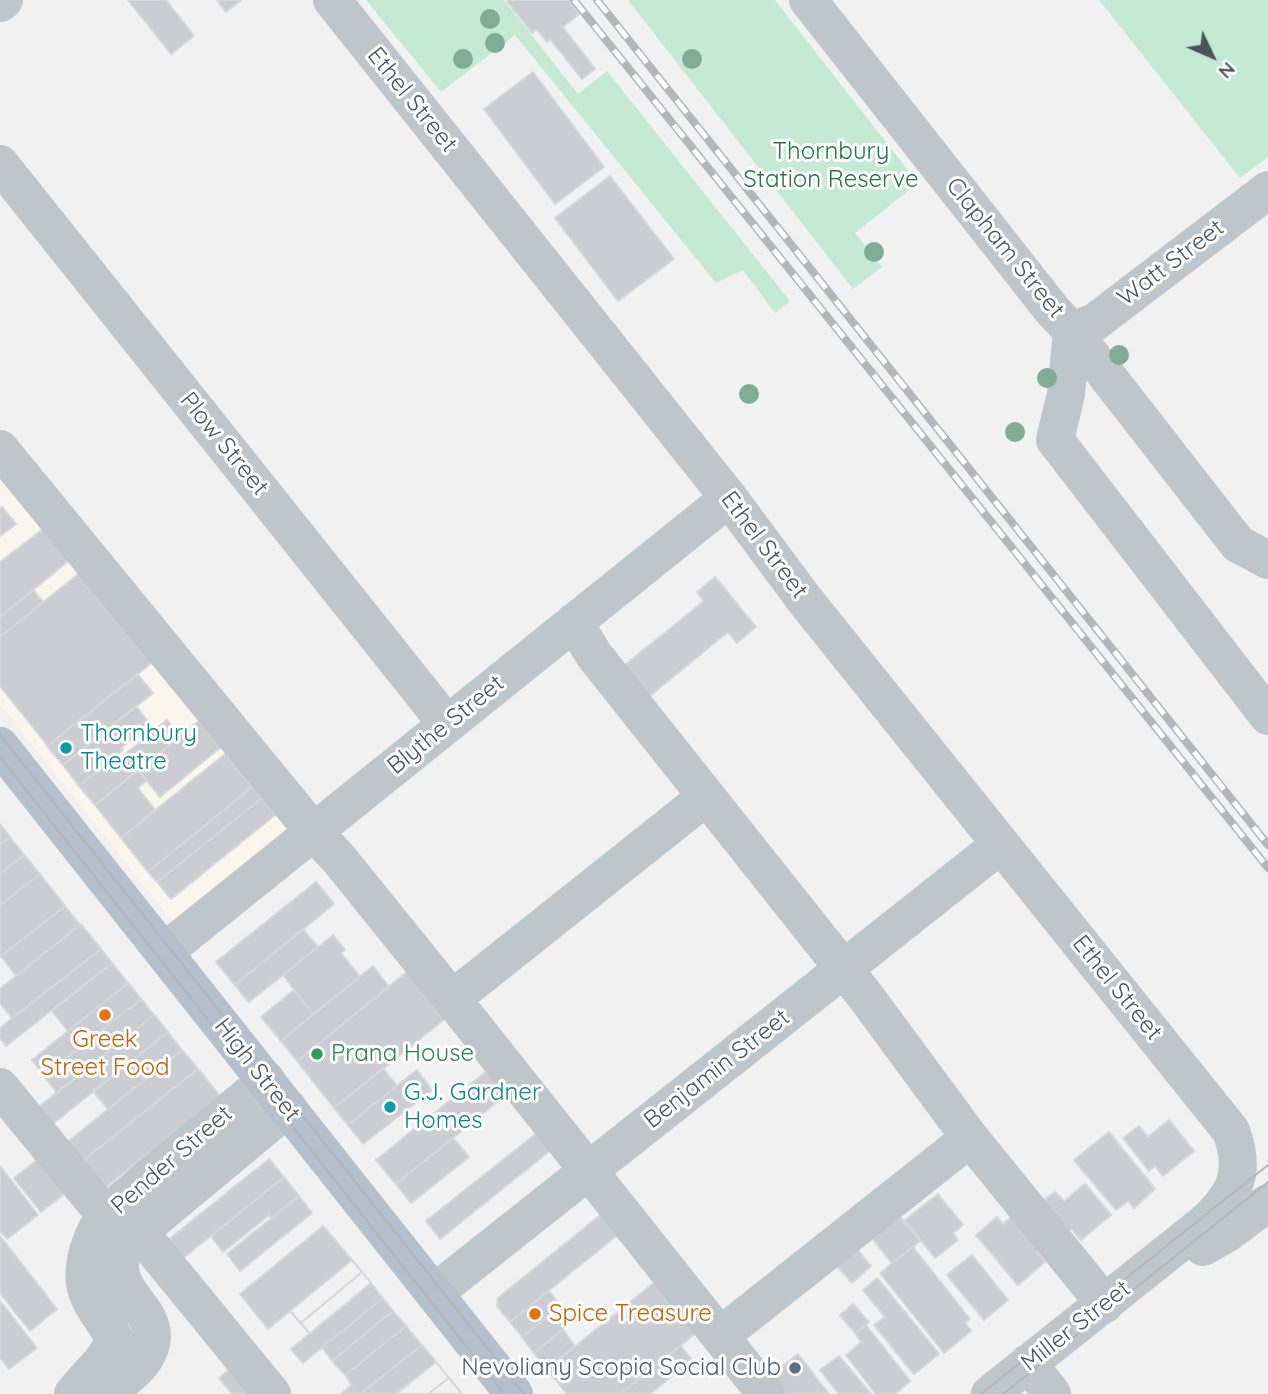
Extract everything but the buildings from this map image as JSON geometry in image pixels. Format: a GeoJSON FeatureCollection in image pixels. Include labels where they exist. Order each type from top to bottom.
{"type":"FeatureCollection","features":[{"type":"Feature","properties":{"kind":"main road","name":"High Street"},"geometry":{"type":"LineString","coordinates":[[4,758],[163,951],[514,1394]]}},
{"type":"Feature","properties":{"kind":"street","name":"Ethel Street"},"geometry":{"type":"LineString","coordinates":[[332,0],[729,498],[804,599],[1231,1131],[1238,1158],[1224,1193]]}},
{"type":"Feature","properties":{"kind":"street","name":"Clapham Street"},"geometry":{"type":"LineString","coordinates":[[808,0],[1238,544],[1268,560]]}},
{"type":"Feature","properties":{"kind":"street","name":"Plow Street"},"geometry":{"type":"LineString","coordinates":[[0,164],[447,724]]}},
{"type":"Feature","properties":{"kind":"street","name":"Watt Street"},"geometry":{"type":"LineString","coordinates":[[1072,331],[1095,322],[1268,190]]}},
{"type":"Feature","properties":{"kind":"street"},"geometry":{"type":"LineString","coordinates":[[1072,331],[1066,394],[1055,440],[1268,716]]}},
{"type":"Feature","properties":{"kind":"street"},"geometry":{"type":"LineString","coordinates":[[0,449],[313,831],[339,859],[766,1394]]}},
{"type":"Feature","properties":{"kind":"street","name":"Blythe Street"},"geometry":{"type":"LineString","coordinates":[[163,951],[729,498]]}},
{"type":"Feature","properties":{"kind":"street"},"geometry":{"type":"LineString","coordinates":[[574,622],[594,655],[843,969],[970,1138],[1105,1304]]}},
{"type":"Feature","properties":{"kind":"street"},"geometry":{"type":"LineString","coordinates":[[452,999],[706,797]]}},
{"type":"Feature","properties":{"kind":"street","name":"Benjamin Street"},"geometry":{"type":"LineString","coordinates":[[434,1293],[1000,845]]}},
{"type":"Feature","properties":{"kind":"street","name":"Pender Street"},"geometry":{"type":"LineString","coordinates":[[133,1335],[147,1318],[121,1279],[120,1226],[156,1171],[277,1094]]}},
{"type":"Feature","properties":{"kind":"street"},"geometry":{"type":"LineString","coordinates":[[4,1101],[120,1226],[150,1245],[272,1394]]}},
{"type":"Feature","properties":{"kind":"street"},"geometry":{"type":"LineString","coordinates":[[720,1336],[970,1138]]}},
{"type":"Feature","properties":{"kind":"street","name":"Miller Street"},"geometry":{"type":"LineString","coordinates":[[990,1394],[1172,1250],[1222,1207],[1224,1193]]}},
{"type":"Feature","properties":{"kind":"street","name":"Miller Street"},"geometry":{"type":"LineString","coordinates":[[1172,1250],[1206,1246],[1268,1203]]}},
{"type":"Feature","properties":{"kind":"street"},"geometry":{"type":"LineString","coordinates":[[73,1394],[107,1357],[133,1335],[179,1332],[206,1314]]}},
{"type":"Feature","properties":{"kind":"street"},"geometry":{"type":"LineString","coordinates":[[100,1394],[130,1375],[144,1362],[151,1344],[133,1335]]}},
{"type":"Feature","properties":{"kind":"street"},"geometry":{"type":"LineString","coordinates":[[1028,1363],[1052,1394]]}},
{"type":"Feature","properties":{"kind":"shaded area"},"geometry":{"type":"Polygon","coordinates":[[[0,456],[298,820],[173,922],[0,704],[0,456]]]}},
{"type":"Feature","properties":{"kind":"green space"},"geometry":{"type":"Polygon","coordinates":[[[366,0],[504,0],[578,94],[607,71],[790,301],[775,313],[743,270],[716,283],[515,35],[441,92],[366,0]]]}},
{"type":"Feature","properties":{"kind":"green space","name":"Thornbury Station Reserve"},"geometry":{"type":"Polygon","coordinates":[[[628,0],[775,0],[918,183],[855,233],[882,267],[853,289],[628,0]]]}},
{"type":"Feature","properties":{"kind":"green space"},"geometry":{"type":"Polygon","coordinates":[[[1099,0],[1268,0],[1268,157],[1240,178],[1099,0]]]}},
{"type":"Feature","properties":{"kind":"tram line"},"geometry":{"type":"LineString","coordinates":[[0,735],[524,1394]]}},
{"type":"Feature","properties":{"kind":"tram line"},"geometry":{"type":"LineString","coordinates":[[0,757],[504,1394]]}},
{"type":"Feature","properties":{"kind":"tram line"},"geometry":{"type":"LineString","coordinates":[[981,1394],[1268,1165]]}},
{"type":"Feature","properties":{"kind":"tram line"},"geometry":{"type":"LineString","coordinates":[[1003,1394],[1268,1182]]}},
{"type":"Feature","properties":{"kind":"railway"},"geometry":{"type":"LineString","coordinates":[[574,0],[1268,868]]}},
{"type":"Feature","properties":{"kind":"railway"},"geometry":{"type":"LineString","coordinates":[[597,0],[1268,845]]}},
{"type":"Feature","properties":{"kind":"place","name":"Thornbury Theatre"},"geometry":{"type":"Point","coordinates":[66,748]}},
{"type":"Feature","properties":{"kind":"place","name":"Greek Street Food"},"geometry":{"type":"Point","coordinates":[105,1015]}},
{"type":"Feature","properties":{"kind":"place","name":"Prana House"},"geometry":{"type":"Point","coordinates":[317,1054]}},
{"type":"Feature","properties":{"kind":"place","name":"G.J. Gardner Homes"},"geometry":{"type":"Point","coordinates":[390,1107]}},
{"type":"Feature","properties":{"kind":"place","name":"Spice Treasure"},"geometry":{"type":"Point","coordinates":[535,1314]}},
{"type":"Feature","properties":{"kind":"place","name":"Nevoliany Scopia Social Club"},"geometry":{"type":"Point","coordinates":[795,1368]}}]}
